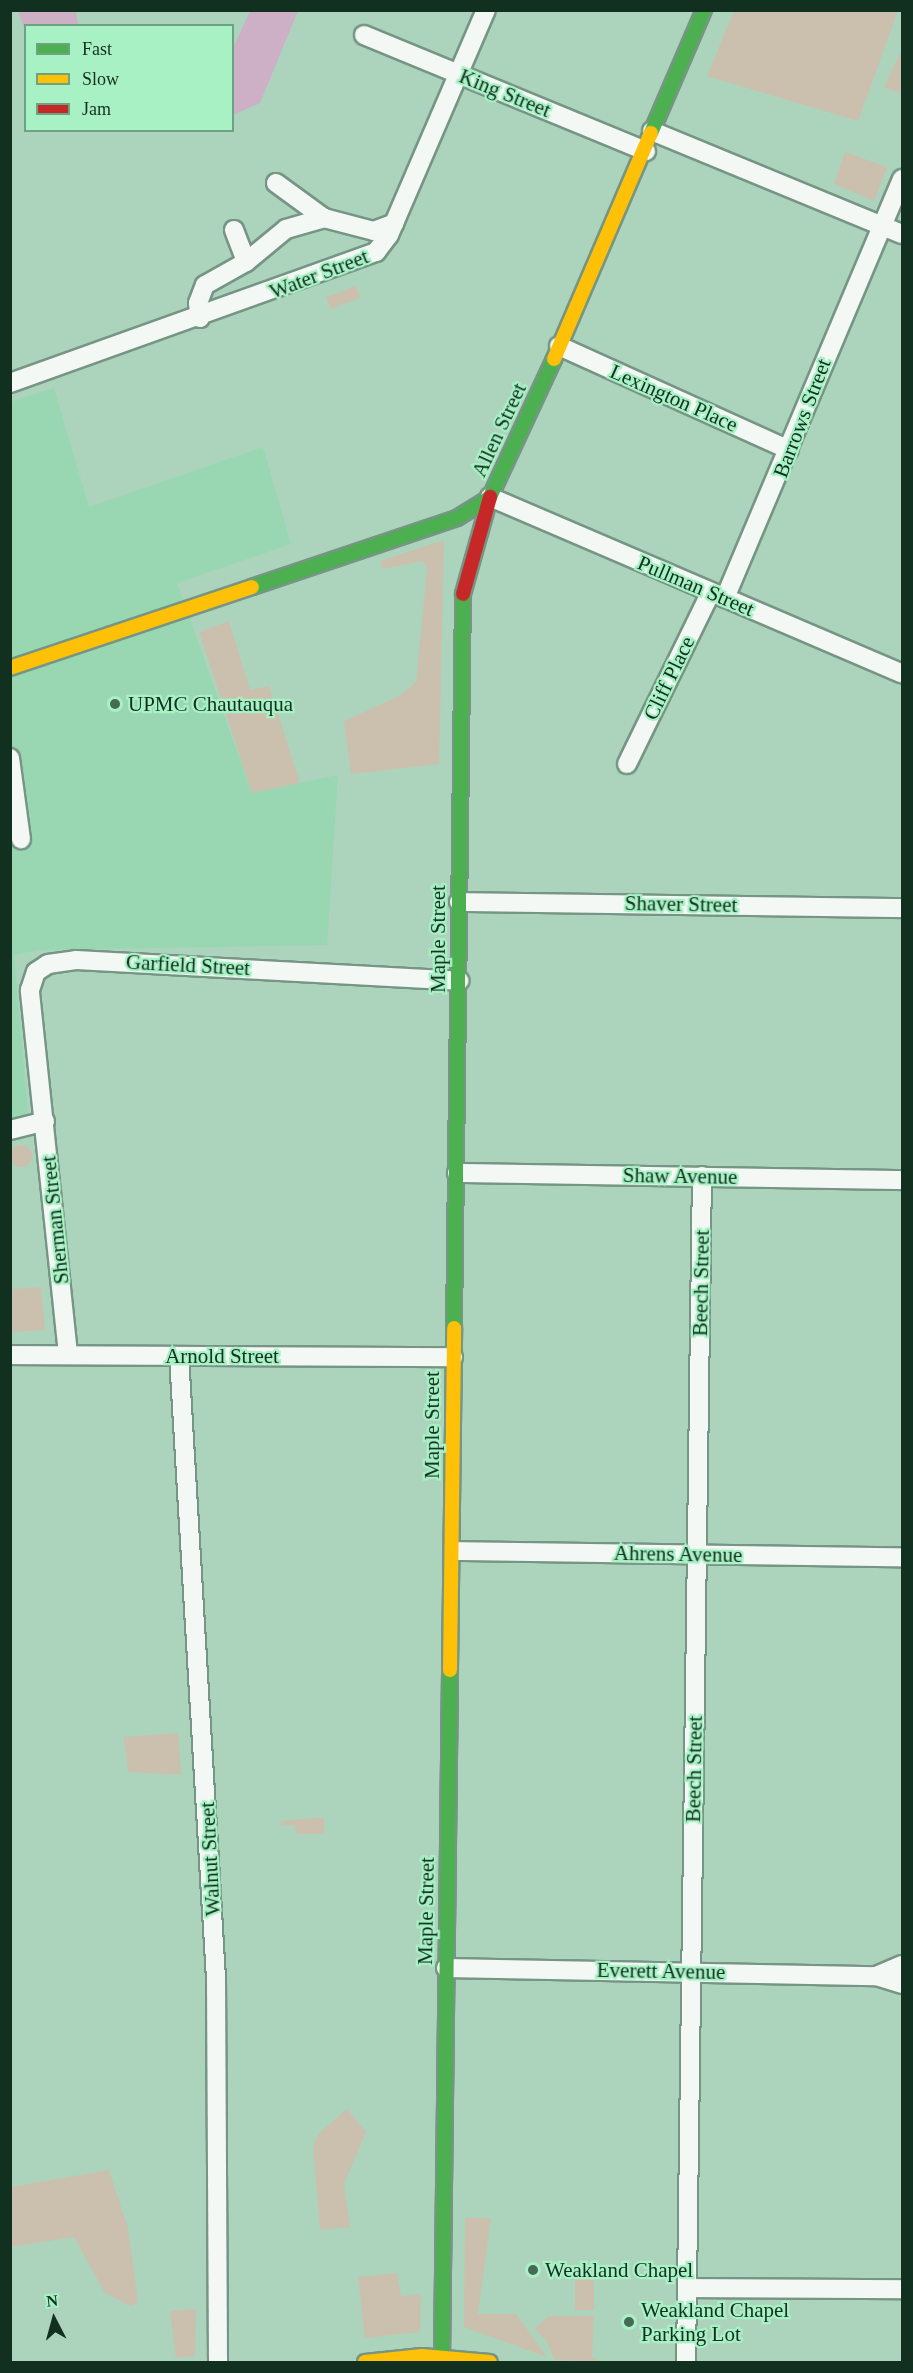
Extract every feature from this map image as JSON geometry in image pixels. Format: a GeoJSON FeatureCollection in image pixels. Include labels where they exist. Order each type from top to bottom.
{"type":"FeatureCollection","features":[{"type":"Feature","properties":{"kind":"street","name":"Water Street"},"geometry":{"type":"LineString","coordinates":[[10,383],[200,318],[376,252],[395,223],[486,10]]}},
{"type":"Feature","properties":{"kind":"street","name":"Allen Street"},"geometry":{"type":"LineString","coordinates":[[10,668],[456,518],[490,497],[646,151],[652,131],[704,10]]}},
{"type":"Feature","properties":{"kind":"street","name":"King Street"},"geometry":{"type":"LineString","coordinates":[[364,35],[646,151]]}},
{"type":"Feature","properties":{"kind":"street"},"geometry":{"type":"LineString","coordinates":[[652,131],[903,234]]}},
{"type":"Feature","properties":{"kind":"street","name":"Barrows Street"},"geometry":{"type":"LineString","coordinates":[[718,595],[789,450],[903,179]]}},
{"type":"Feature","properties":{"kind":"street"},"geometry":{"type":"LineString","coordinates":[[276,183],[324,218],[374,231],[395,223]]}},
{"type":"Feature","properties":{"kind":"street"},"geometry":{"type":"LineString","coordinates":[[200,318],[198,303],[205,285],[246,262],[286,229],[324,218]]}},
{"type":"Feature","properties":{"kind":"street"},"geometry":{"type":"LineString","coordinates":[[234,230],[246,262]]}},
{"type":"Feature","properties":{"kind":"street","name":"Lexington Place"},"geometry":{"type":"LineString","coordinates":[[559,346],[789,450]]}},
{"type":"Feature","properties":{"kind":"street","name":"Pullman Street"},"geometry":{"type":"LineString","coordinates":[[490,497],[903,674]]}},
{"type":"Feature","properties":{"kind":"street","name":"Maple Street"},"geometry":{"type":"LineString","coordinates":[[442,2360],[446,1968],[454,1551],[453,1357],[463,596],[490,497]]}},
{"type":"Feature","properties":{"kind":"street","name":"Cliff Place"},"geometry":{"type":"LineString","coordinates":[[627,764],[718,595]]}},
{"type":"Feature","properties":{"kind":"street"},"geometry":{"type":"LineString","coordinates":[[10,759],[21,839]]}},
{"type":"Feature","properties":{"kind":"street","name":"Shaver Street"},"geometry":{"type":"LineString","coordinates":[[459,902],[903,908]]}},
{"type":"Feature","properties":{"kind":"street","name":"Garfield Street"},"geometry":{"type":"LineString","coordinates":[[42,1086],[30,990],[36,972],[48,964],[76,960],[459,981]]}},
{"type":"Feature","properties":{"kind":"street","name":"Sherman Street"},"geometry":{"type":"LineString","coordinates":[[42,1086],[68,1354]]}},
{"type":"Feature","properties":{"kind":"street"},"geometry":{"type":"LineString","coordinates":[[10,1130],[45,1121]]}},
{"type":"Feature","properties":{"kind":"street","name":"Shaw Avenue"},"geometry":{"type":"LineString","coordinates":[[457,1173],[903,1180]]}},
{"type":"Feature","properties":{"kind":"street","name":"Beech Street"},"geometry":{"type":"LineString","coordinates":[[686,2362],[702,1176]]}},
{"type":"Feature","properties":{"kind":"street","name":"Arnold Street"},"geometry":{"type":"LineString","coordinates":[[10,1355],[453,1357]]}},
{"type":"Feature","properties":{"kind":"street","name":"Walnut Street"},"geometry":{"type":"LineString","coordinates":[[179,1356],[216,1978],[218,2362]]}},
{"type":"Feature","properties":{"kind":"street","name":"Ahrens Avenue"},"geometry":{"type":"LineString","coordinates":[[454,1551],[903,1557]]}},
{"type":"Feature","properties":{"kind":"street"},"geometry":{"type":"LineString","coordinates":[[876,1976],[903,1965]]}},
{"type":"Feature","properties":{"kind":"street","name":"Everett Avenue"},"geometry":{"type":"LineString","coordinates":[[446,1968],[876,1976]]}},
{"type":"Feature","properties":{"kind":"street"},"geometry":{"type":"LineString","coordinates":[[876,1976],[903,1984]]}},
{"type":"Feature","properties":{"kind":"street"},"geometry":{"type":"LineString","coordinates":[[688,2288],[903,2289]]}},
{"type":"Feature","properties":{"kind":"street"},"geometry":{"type":"LineString","coordinates":[[365,2362],[442,2360],[490,2362]]}},
{"type":"Feature","properties":{"kind":"shaded area"},"geometry":{"type":"Polygon","coordinates":[[[18,11],[76,11],[78,24],[24,24],[24,28],[18,11]]]}},
{"type":"Feature","properties":{"kind":"shaded area"},"geometry":{"type":"Polygon","coordinates":[[[250,11],[298,11],[260,103],[234,115],[234,46],[250,11]]]}},
{"type":"Feature","properties":{"kind":"shaded area"},"geometry":{"type":"Polygon","coordinates":[[[734,11],[898,11],[858,121],[707,76],[734,11]]]}},
{"type":"Feature","properties":{"kind":"shaded area"},"geometry":{"type":"Polygon","coordinates":[[[902,49],[902,94],[884,87],[902,49]]]}},
{"type":"Feature","properties":{"kind":"shaded area"},"geometry":{"type":"Polygon","coordinates":[[[845,152],[887,167],[874,201],[834,184],[845,152]]]}},
{"type":"Feature","properties":{"kind":"shaded area"},"geometry":{"type":"Polygon","coordinates":[[[356,286],[360,298],[331,309],[326,297],[356,286]]]}},
{"type":"Feature","properties":{"kind":"shaded area","name":"UPMC Chautauqua"},"geometry":{"type":"Polygon","coordinates":[[[54,388],[89,507],[263,447],[291,544],[177,583],[252,793],[338,775],[327,945],[38,950],[14,955],[28,1115],[11,1119],[10,402],[54,388]]]}},
{"type":"Feature","properties":{"kind":"shaded area"},"geometry":{"type":"Polygon","coordinates":[[[444,540],[439,764],[351,774],[344,721],[399,696],[416,682],[427,569],[423,561],[382,569],[380,561],[444,540]]]}},
{"type":"Feature","properties":{"kind":"shaded area"},"geometry":{"type":"Polygon","coordinates":[[[229,621],[250,690],[269,686],[300,783],[252,793],[199,632],[229,621]]]}},
{"type":"Feature","properties":{"kind":"shaded area"},"geometry":{"type":"Polygon","coordinates":[[[21,1145],[29,1148],[32,1156],[29,1164],[21,1167],[13,1164],[10,1156],[13,1148],[21,1145]]]}},
{"type":"Feature","properties":{"kind":"shaded area"},"geometry":{"type":"Polygon","coordinates":[[[41,1287],[45,1330],[11,1332],[11,1289],[41,1287]]]}},
{"type":"Feature","properties":{"kind":"shaded area"},"geometry":{"type":"Polygon","coordinates":[[[178,1733],[181,1775],[128,1772],[124,1737],[178,1733]]]}},
{"type":"Feature","properties":{"kind":"shaded area"},"geometry":{"type":"Polygon","coordinates":[[[324,1817],[324,1834],[297,1834],[294,1825],[281,1826],[281,1821],[324,1817]]]}},
{"type":"Feature","properties":{"kind":"shaded area"},"geometry":{"type":"Polygon","coordinates":[[[347,2109],[366,2132],[344,2184],[350,2227],[320,2230],[313,2147],[318,2134],[347,2109]]]}},
{"type":"Feature","properties":{"kind":"shaded area"},"geometry":{"type":"Polygon","coordinates":[[[109,2170],[128,2228],[138,2302],[131,2306],[105,2293],[74,2237],[11,2247],[11,2187],[109,2170]]]}},
{"type":"Feature","properties":{"kind":"shaded area"},"geometry":{"type":"Polygon","coordinates":[[[465,2218],[491,2218],[478,2314],[516,2314],[547,2357],[464,2327],[465,2218]]]}},
{"type":"Feature","properties":{"kind":"shaded area"},"geometry":{"type":"Polygon","coordinates":[[[397,2273],[401,2296],[421,2294],[420,2332],[365,2338],[358,2277],[397,2273]]]}},
{"type":"Feature","properties":{"kind":"shaded area"},"geometry":{"type":"Polygon","coordinates":[[[575,2279],[594,2279],[594,2310],[575,2310],[575,2279]]]}},
{"type":"Feature","properties":{"kind":"shaded area"},"geometry":{"type":"Polygon","coordinates":[[[196,2309],[195,2356],[176,2358],[170,2311],[196,2309]]]}},
{"type":"Feature","properties":{"kind":"shaded area"},"geometry":{"type":"Polygon","coordinates":[[[549,2316],[594,2316],[592,2357],[602,2362],[554,2360],[547,2341],[534,2329],[549,2316]]]}},
{"type":"Feature","properties":{"kind":"traffic: fast"},"geometry":{"type":"LineString","coordinates":[[651,133],[704,10]]}},
{"type":"Feature","properties":{"kind":"traffic: fast"},"geometry":{"type":"LineString","coordinates":[[252,587],[457,518],[490,497],[554,359]]}},
{"type":"Feature","properties":{"kind":"traffic: fast"},"geometry":{"type":"LineString","coordinates":[[454,1328],[463,594]]}},
{"type":"Feature","properties":{"kind":"traffic: fast"},"geometry":{"type":"LineString","coordinates":[[442,2358],[450,1670]]}},
{"type":"Feature","properties":{"kind":"traffic: slow"},"geometry":{"type":"LineString","coordinates":[[554,359],[651,133]]}},
{"type":"Feature","properties":{"kind":"traffic: slow"},"geometry":{"type":"LineString","coordinates":[[10,668],[252,587]]}},
{"type":"Feature","properties":{"kind":"traffic: slow"},"geometry":{"type":"LineString","coordinates":[[450,1670],[454,1328]]}},
{"type":"Feature","properties":{"kind":"traffic: slow"},"geometry":{"type":"LineString","coordinates":[[365,2362],[422,2356],[490,2362]]}},
{"type":"Feature","properties":{"kind":"traffic: jam"},"geometry":{"type":"LineString","coordinates":[[463,594],[490,497]]}},
{"type":"Feature","properties":{"kind":"place","name":"UPMC Chautauqua"},"geometry":{"type":"Point","coordinates":[115,704]}},
{"type":"Feature","properties":{"kind":"place","name":"Weakland Chapel"},"geometry":{"type":"Point","coordinates":[533,2270]}},
{"type":"Feature","properties":{"kind":"place","name":"Weakland Chapel Parking Lot"},"geometry":{"type":"Point","coordinates":[629,2322]}}]}
